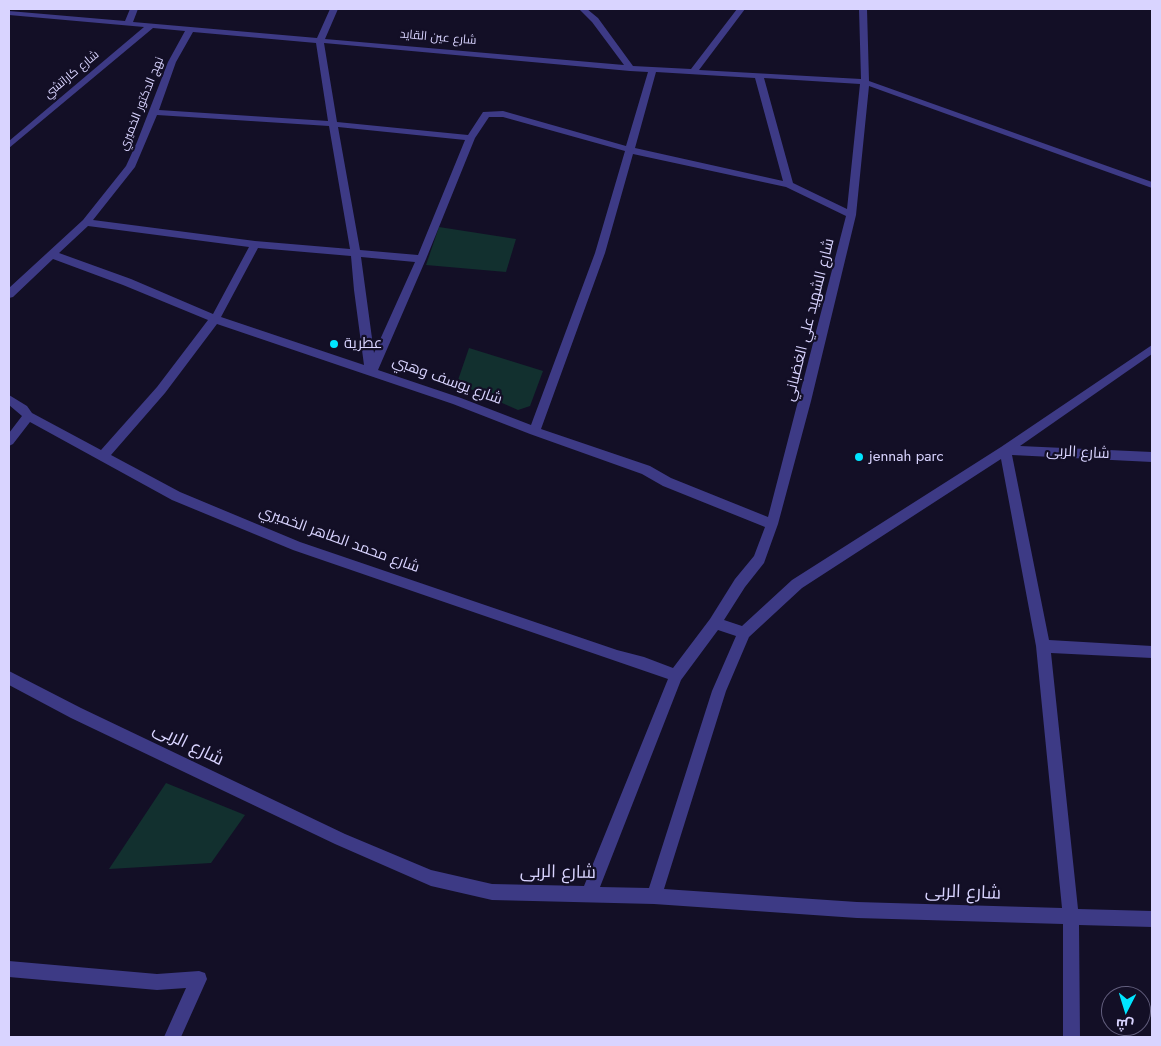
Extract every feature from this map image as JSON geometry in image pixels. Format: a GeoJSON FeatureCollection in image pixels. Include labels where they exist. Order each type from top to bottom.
{"type":"FeatureCollection","features":[{"type":"Feature","properties":{"kind":"street"},"geometry":{"type":"LineString","coordinates":[[129,22],[134,9]]}},
{"type":"Feature","properties":{"kind":"street"},"geometry":{"type":"LineString","coordinates":[[334,9],[320,41],[356,252],[359,290],[371,372]]}},
{"type":"Feature","properties":{"kind":"street"},"geometry":{"type":"LineString","coordinates":[[583,9],[595,20],[630,68]]}},
{"type":"Feature","properties":{"kind":"street"},"geometry":{"type":"LineString","coordinates":[[694,71],[741,9]]}},
{"type":"Feature","properties":{"kind":"street","name":"شارع الشهيد علي الغضباني"},"geometry":{"type":"LineString","coordinates":[[589,894],[676,676],[715,623],[740,582],[759,559],[772,524],[805,401],[851,215],[865,82],[863,9]]}},
{"type":"Feature","properties":{"kind":"street","name":"شارع عين القايد"},"geometry":{"type":"LineString","coordinates":[[10,11],[630,68],[865,82],[1152,186]]}},
{"type":"Feature","properties":{"kind":"street","name":"شارع كاراتشي"},"geometry":{"type":"LineString","coordinates":[[9,145],[152,25]]}},
{"type":"Feature","properties":{"kind":"street","name":"نهج الدكتور الخميري"},"geometry":{"type":"LineString","coordinates":[[9,294],[86,222],[130,166],[154,112],[172,62],[191,28]]}},
{"type":"Feature","properties":{"kind":"street"},"geometry":{"type":"LineString","coordinates":[[534,431],[600,254],[653,69]]}},
{"type":"Feature","properties":{"kind":"street"},"geometry":{"type":"LineString","coordinates":[[759,77],[789,185]]}},
{"type":"Feature","properties":{"kind":"street"},"geometry":{"type":"LineString","coordinates":[[154,112],[333,124],[470,138]]}},
{"type":"Feature","properties":{"kind":"street"},"geometry":{"type":"LineString","coordinates":[[371,372],[421,259],[470,138],[480,120],[486,114],[493,113],[630,150],[789,185],[851,215]]}},
{"type":"Feature","properties":{"kind":"street"},"geometry":{"type":"LineString","coordinates":[[86,222],[254,244],[421,259]]}},
{"type":"Feature","properties":{"kind":"street"},"geometry":{"type":"LineString","coordinates":[[103,456],[161,390],[214,319],[254,244]]}},
{"type":"Feature","properties":{"kind":"street","name":"شارع يوسف وهبي"},"geometry":{"type":"LineString","coordinates":[[52,254],[127,282],[214,319],[457,401],[534,431],[646,470],[667,482],[772,524]]}},
{"type":"Feature","properties":{"kind":"street"},"geometry":{"type":"LineString","coordinates":[[654,896],[718,691],[744,633],[797,584],[1005,450],[1152,349]]}},
{"type":"Feature","properties":{"kind":"street","name":"شارع محمد الطاهر الخميري"},"geometry":{"type":"LineString","coordinates":[[9,399],[23,409],[28,416],[176,496],[297,546],[617,656],[644,663],[676,676]]}},
{"type":"Feature","properties":{"kind":"street"},"geometry":{"type":"LineString","coordinates":[[9,441],[28,416]]}},
{"type":"Feature","properties":{"kind":"street"},"geometry":{"type":"LineString","coordinates":[[1005,450],[1043,646],[1072,916],[1072,1037]]}},
{"type":"Feature","properties":{"kind":"street","name":"شارع الربى"},"geometry":{"type":"LineString","coordinates":[[1005,450],[1152,457]]}},
{"type":"Feature","properties":{"kind":"street"},"geometry":{"type":"LineString","coordinates":[[715,623],[744,633]]}},
{"type":"Feature","properties":{"kind":"street"},"geometry":{"type":"LineString","coordinates":[[1043,646],[1152,652]]}},
{"type":"Feature","properties":{"kind":"street","name":"شارع الربى"},"geometry":{"type":"LineString","coordinates":[[9,678],[76,713],[340,839],[431,878],[492,892],[654,896],[857,910],[1152,920]]}},
{"type":"Feature","properties":{"kind":"street"},"geometry":{"type":"LineString","coordinates":[[9,969],[157,982],[199,979],[172,1037]]}},
{"type":"Feature","properties":{"kind":"green space"},"geometry":{"type":"Polygon","coordinates":[[[439,227],[516,239],[506,272],[426,265],[439,227]]]}},
{"type":"Feature","properties":{"kind":"green space"},"geometry":{"type":"Polygon","coordinates":[[[469,348],[543,371],[530,406],[518,410],[457,383],[469,348]]]}},
{"type":"Feature","properties":{"kind":"green space"},"geometry":{"type":"Polygon","coordinates":[[[166,783],[245,815],[211,863],[109,869],[166,783]]]}},
{"type":"Feature","properties":{"kind":"place","name":"عطرية"},"geometry":{"type":"Point","coordinates":[334,344]}},
{"type":"Feature","properties":{"kind":"place","name":"jennah parc"},"geometry":{"type":"Point","coordinates":[859,457]}}]}
